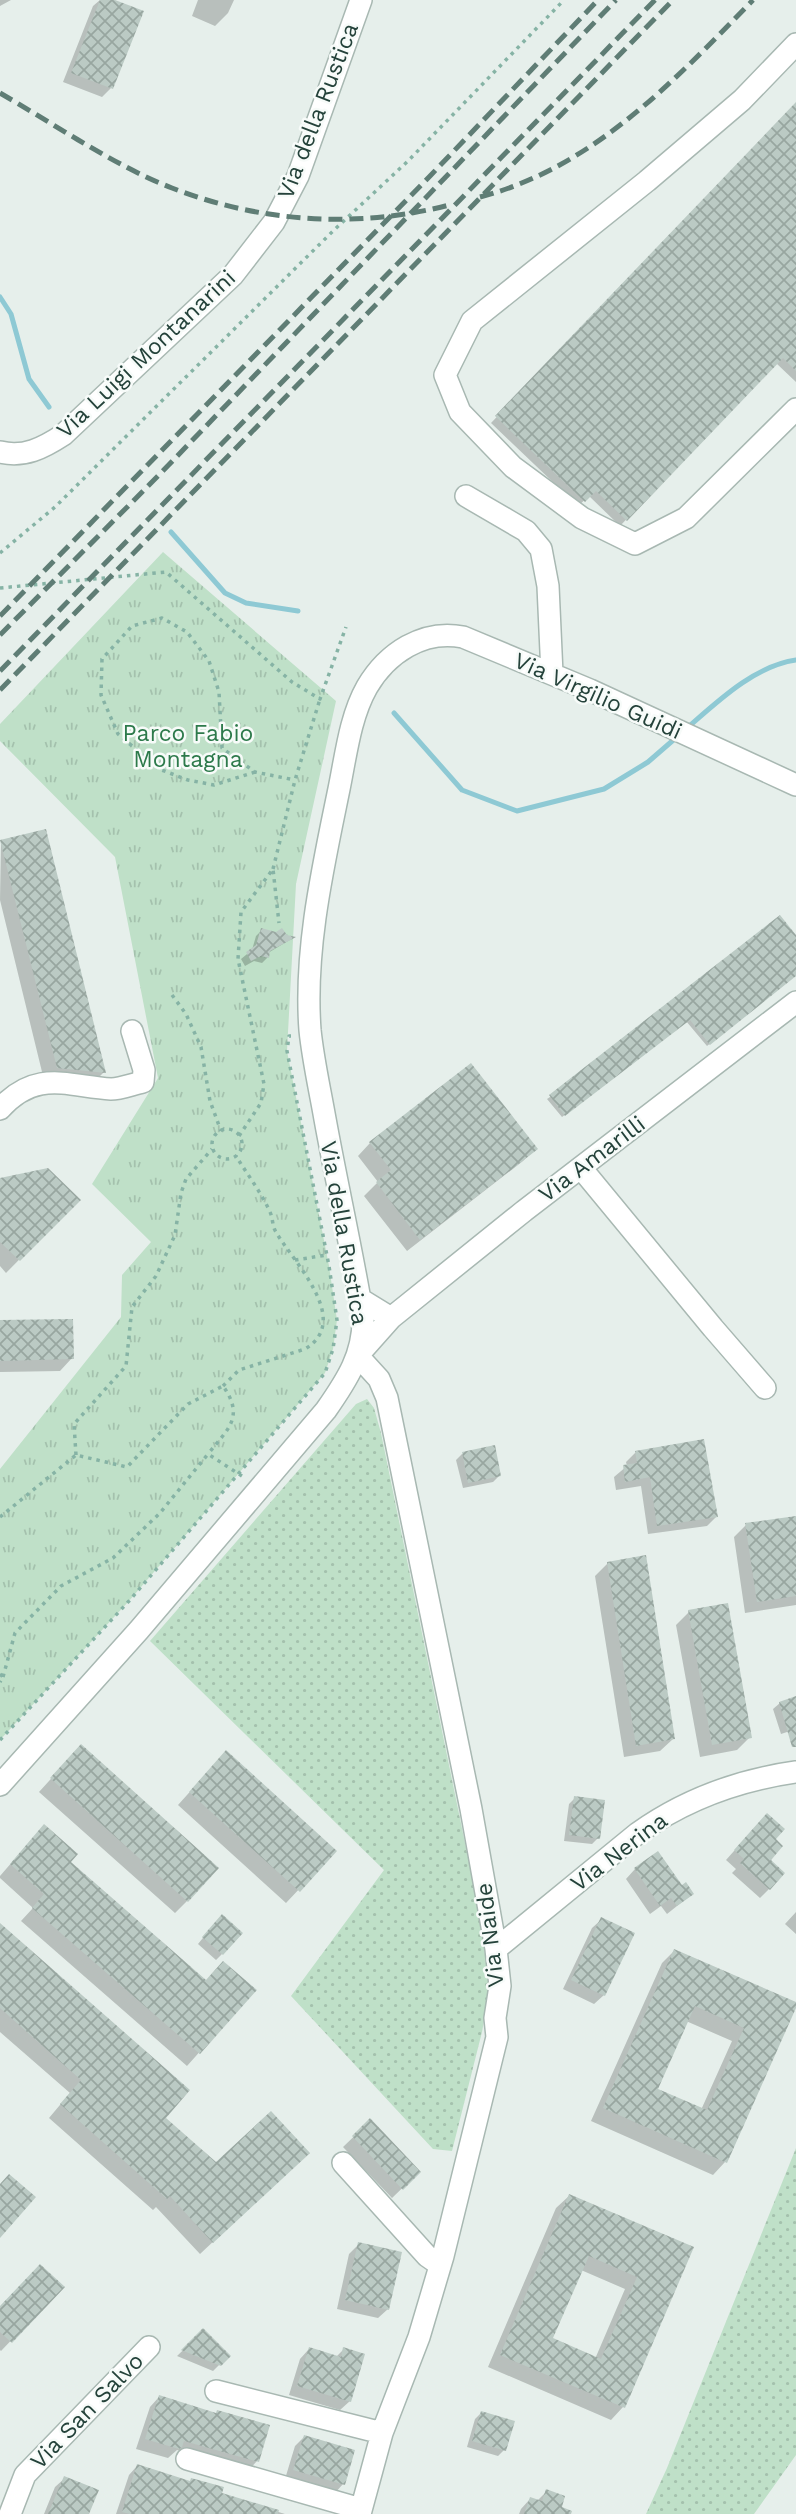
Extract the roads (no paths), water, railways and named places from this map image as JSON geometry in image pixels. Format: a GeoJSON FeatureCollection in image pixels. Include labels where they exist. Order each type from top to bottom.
{"type":"FeatureCollection","features":[{"type":"Feature","properties":{"kind":"street","name":"Via della Rustica"},"geometry":{"type":"LineString","coordinates":[[274,222],[298,176],[361,0]]}},
{"type":"Feature","properties":{"kind":"street"},"geometry":{"type":"LineString","coordinates":[[796,44],[742,100],[647,181],[472,321],[445,375],[460,412],[513,467],[582,518],[635,544],[686,518],[796,409]]}},
{"type":"Feature","properties":{"kind":"street","name":"Via Luigi Montanarini"},"geometry":{"type":"LineString","coordinates":[[0,452],[15,454],[37,450],[79,422],[233,275],[274,222]]}},
{"type":"Feature","properties":{"kind":"street"},"geometry":{"type":"LineString","coordinates":[[466,496],[526,531],[541,549],[548,586],[552,674]]}},
{"type":"Feature","properties":{"kind":"street","name":"Via Virgilio Guidi"},"geometry":{"type":"LineString","coordinates":[[397,652],[428,637],[452,635],[476,641],[796,785]]}},
{"type":"Feature","properties":{"kind":"street","name":"Via della Rustica"},"geometry":{"type":"LineString","coordinates":[[0,1785],[139,1630],[326,1410],[347,1380],[358,1356],[363,1328],[360,1299],[310,1030],[311,948],[347,746],[360,701],[384,664],[397,652]]}},
{"type":"Feature","properties":{"kind":"street","name":"Via Amarilli"},"geometry":{"type":"LineString","coordinates":[[358,1356],[391,1318],[796,1002]]}},
{"type":"Feature","properties":{"kind":"street"},"geometry":{"type":"LineString","coordinates":[[0,1109],[30,1087],[55,1081],[114,1089],[143,1082],[144,1070],[132,1031]]}},
{"type":"Feature","properties":{"kind":"street"},"geometry":{"type":"LineString","coordinates":[[581,1168],[765,1388]]}},
{"type":"Feature","properties":{"kind":"street"},"geometry":{"type":"LineString","coordinates":[[360,1299],[391,1318]]}},
{"type":"Feature","properties":{"kind":"street","name":"Via Naide"},"geometry":{"type":"LineString","coordinates":[[358,1356],[379,1379],[387,1398],[471,1808],[496,1949],[499,1986],[495,2018],[497,2037],[440,2264],[419,2337],[382,2433],[360,2512]]}},
{"type":"Feature","properties":{"kind":"street","name":"Via Nerina"},"geometry":{"type":"LineString","coordinates":[[496,1949],[638,1833],[663,1816],[692,1801],[730,1787],[767,1776],[796,1772]]}},
{"type":"Feature","properties":{"kind":"street"},"geometry":{"type":"LineString","coordinates":[[343,2163],[426,2256],[440,2264]]}},
{"type":"Feature","properties":{"kind":"street","name":"Via San Salvo"},"geometry":{"type":"LineString","coordinates":[[10,2514],[25,2476],[31,2468],[149,2347]]}},
{"type":"Feature","properties":{"kind":"street"},"geometry":{"type":"LineString","coordinates":[[216,2391],[382,2433]]}},
{"type":"Feature","properties":{"kind":"street"},"geometry":{"type":"LineString","coordinates":[[187,2459],[360,2512]]}},
{"type":"Feature","properties":{"kind":"waterway"},"geometry":{"type":"LineString","coordinates":[[0,297],[11,314],[29,379],[49,407]]}},
{"type":"Feature","properties":{"kind":"waterway"},"geometry":{"type":"LineString","coordinates":[[171,532],[225,593],[246,603],[298,611]]}},
{"type":"Feature","properties":{"kind":"waterway"},"geometry":{"type":"LineString","coordinates":[[686,729],[751,677],[796,660]]}},
{"type":"Feature","properties":{"kind":"waterway"},"geometry":{"type":"LineString","coordinates":[[394,713],[462,790],[517,811],[604,789],[648,762],[678,736]]}},
{"type":"Feature","properties":{"kind":"railway"},"geometry":{"type":"LineString","coordinates":[[0,616],[598,0]]}},
{"type":"Feature","properties":{"kind":"railway"},"geometry":{"type":"LineString","coordinates":[[0,635],[158,476],[616,0]]}},
{"type":"Feature","properties":{"kind":"railway"},"geometry":{"type":"LineString","coordinates":[[0,671],[655,0]]}},
{"type":"Feature","properties":{"kind":"railway"},"geometry":{"type":"LineString","coordinates":[[0,690],[673,0]]}},
{"type":"Feature","properties":{"kind":"railway"},"geometry":{"type":"LineString","coordinates":[[480,197],[521,183],[560,165],[596,143],[662,90],[753,0]]}},
{"type":"Feature","properties":{"kind":"railway"},"geometry":{"type":"LineString","coordinates":[[0,93],[150,179],[206,200],[241,209],[276,215],[347,219],[383,217],[453,204]]}},
{"type":"Feature","properties":{"kind":"park label","name":"Parco Fabio Montagna"},"geometry":{"type":"Point","coordinates":[188,746]}}]}
